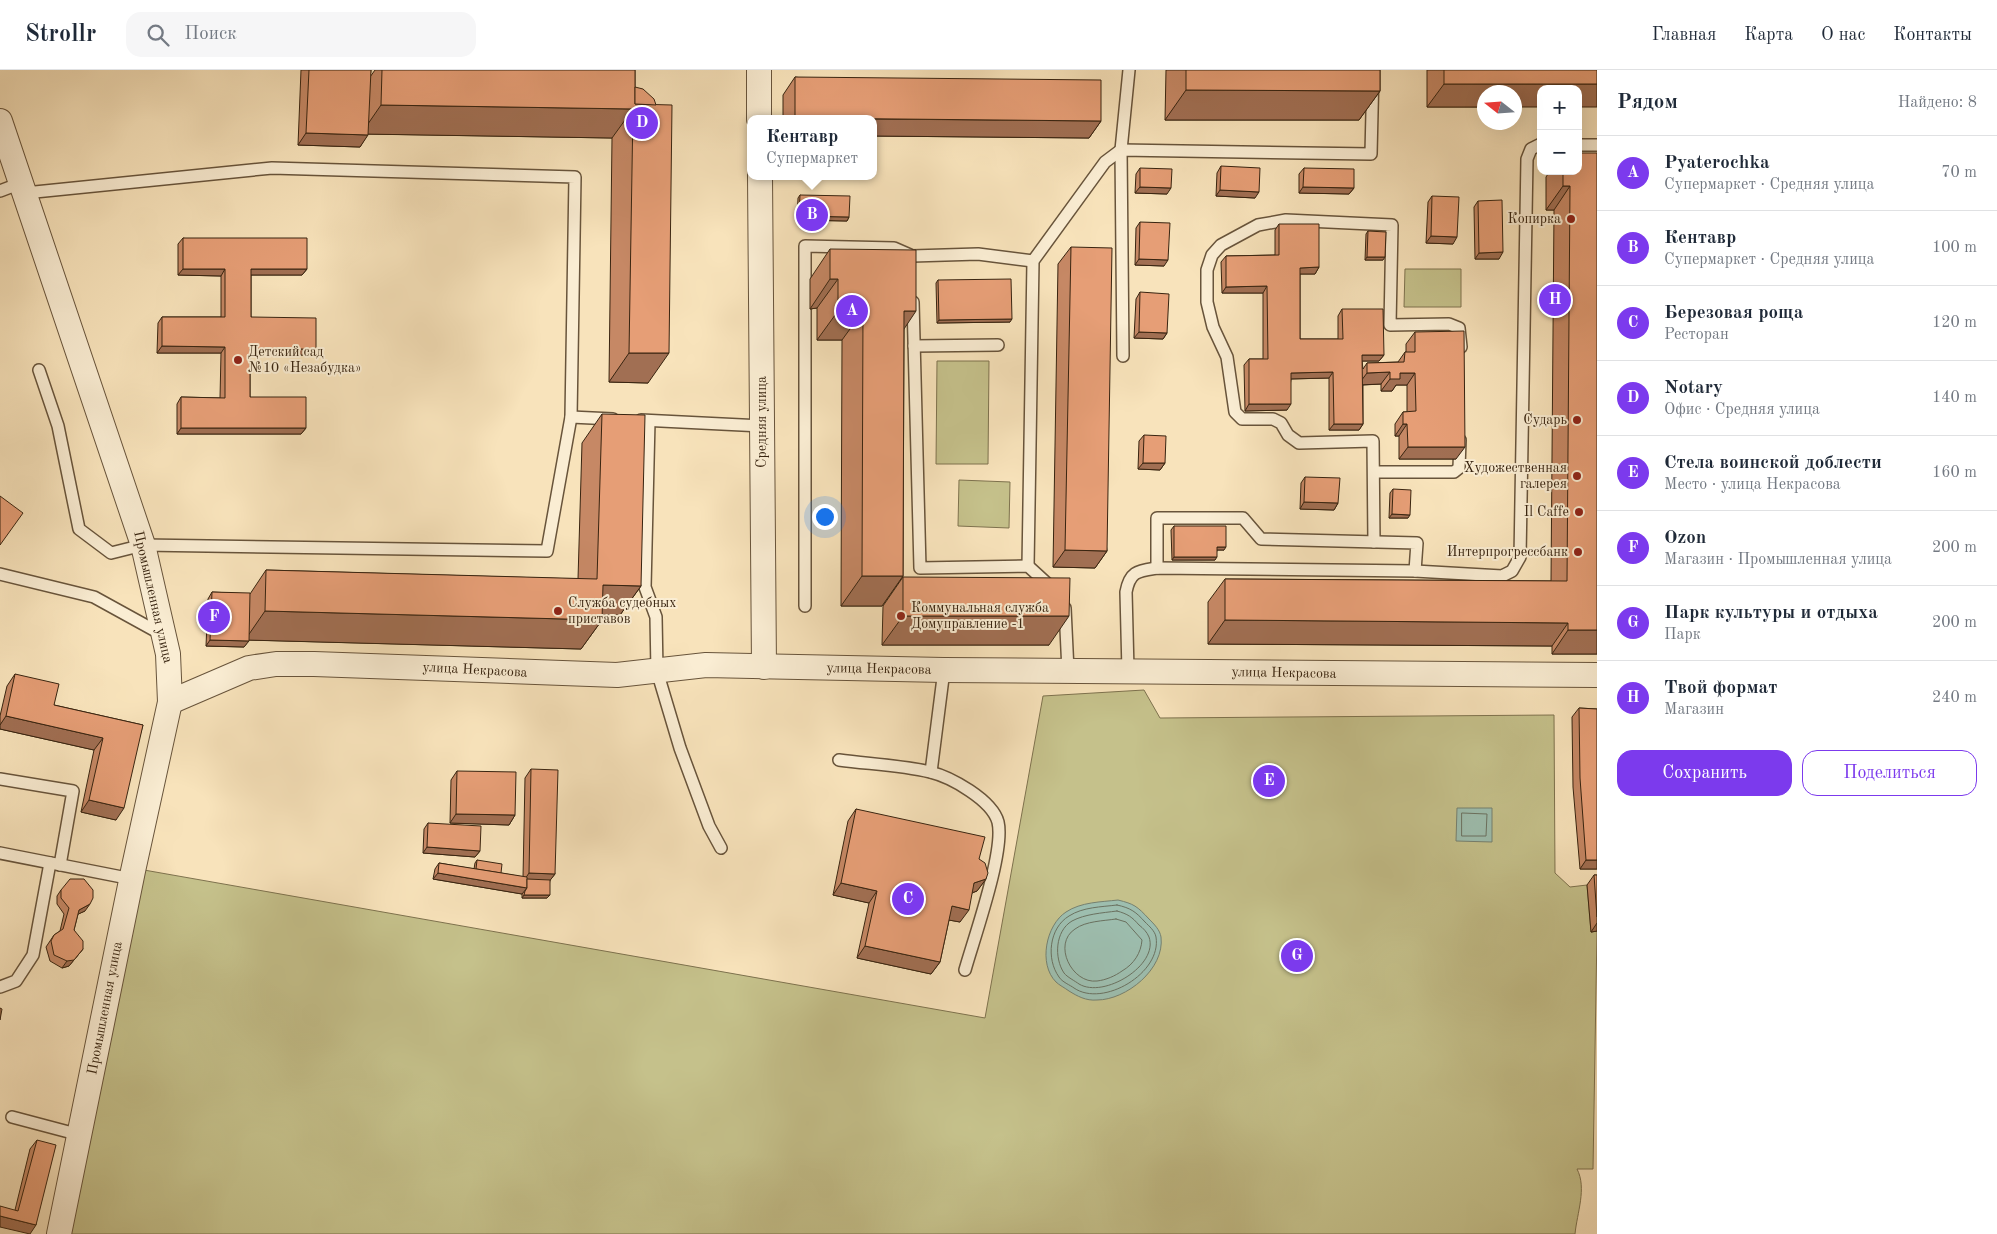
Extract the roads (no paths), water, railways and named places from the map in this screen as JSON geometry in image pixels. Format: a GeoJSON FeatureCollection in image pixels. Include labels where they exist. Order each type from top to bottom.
{"type":"FeatureCollection","features":[{"type":"Feature","properties":{"kind":"street"},"geometry":{"type":"LineString","coordinates":[[759,70],[759,115]]}},
{"type":"Feature","properties":{"kind":"street","name":"Промышленная улица"},"geometry":{"type":"LineString","coordinates":[[0,121],[15,189],[143,546],[168,654],[170,702],[132,878],[60,1234]]}},
{"type":"Feature","properties":{"kind":"street","name":"Средняя улица"},"geometry":{"type":"LineString","coordinates":[[760,180],[764,667]]}},
{"type":"Feature","properties":{"kind":"street","name":"улица Некрасова"},"geometry":{"type":"LineString","coordinates":[[170,702],[249,668],[276,664],[618,675],[706,666],[944,670],[1597,675]]}},
{"type":"Feature","properties":{"kind":"lane"},"geometry":{"type":"LineString","coordinates":[[1123,356],[1121,150],[1129,70]]}},
{"type":"Feature","properties":{"kind":"lane"},"geometry":{"type":"LineString","coordinates":[[1028,566],[1033,261],[1104,162],[1121,150],[1371,154],[1373,70]]}},
{"type":"Feature","properties":{"kind":"lane"},"geometry":{"type":"LineString","coordinates":[[1582,144],[1597,145]]}},
{"type":"Feature","properties":{"kind":"lane"},"geometry":{"type":"LineString","coordinates":[[1128,671],[1126,592],[1128,581],[1136,571],[1157,568],[1415,571],[1502,576],[1512,571],[1520,557],[1527,159],[1531,149],[1537,146]]}},
{"type":"Feature","properties":{"kind":"lane"},"geometry":{"type":"LineString","coordinates":[[15,189],[272,168],[575,176],[572,417],[547,551],[143,546],[111,553],[79,529],[58,426],[39,370]]}},
{"type":"Feature","properties":{"kind":"lane"},"geometry":{"type":"LineString","coordinates":[[1374,542],[1374,441],[1299,443],[1288,435],[1281,423],[1273,419],[1242,419],[1235,412],[1227,357],[1214,327],[1207,302],[1207,270],[1212,255],[1220,245],[1258,225],[1286,220],[1392,225],[1390,325],[1449,324],[1459,328],[1461,362]]}},
{"type":"Feature","properties":{"kind":"lane"},"geometry":{"type":"LineString","coordinates":[[805,606],[805,246],[894,248],[913,260],[978,254],[1033,261]]}},
{"type":"Feature","properties":{"kind":"lane"},"geometry":{"type":"LineString","coordinates":[[913,292],[920,568],[1028,566],[1065,599],[1068,671]]}},
{"type":"Feature","properties":{"kind":"lane"},"geometry":{"type":"LineString","coordinates":[[914,346],[998,346]]}},
{"type":"Feature","properties":{"kind":"lane"},"geometry":{"type":"LineString","coordinates":[[572,417],[762,426]]}},
{"type":"Feature","properties":{"kind":"lane"},"geometry":{"type":"LineString","coordinates":[[649,421],[644,587],[656,617],[658,671],[680,748],[710,826],[721,848]]}},
{"type":"Feature","properties":{"kind":"lane"},"geometry":{"type":"LineString","coordinates":[[1374,472],[1454,472],[1459,468],[1460,430]]}},
{"type":"Feature","properties":{"kind":"lane"},"geometry":{"type":"LineString","coordinates":[[1157,568],[1157,518],[1243,518],[1261,539],[1416,543],[1415,571]]}},
{"type":"Feature","properties":{"kind":"lane"},"geometry":{"type":"LineString","coordinates":[[0,574],[94,597],[164,635]]}},
{"type":"Feature","properties":{"kind":"lane"},"geometry":{"type":"LineString","coordinates":[[930,772],[944,670]]}},
{"type":"Feature","properties":{"kind":"lane"},"geometry":{"type":"LineString","coordinates":[[839,760],[930,772],[963,786],[990,806],[998,822],[997,846],[989,887],[965,970]]}},
{"type":"Feature","properties":{"kind":"lane"},"geometry":{"type":"LineString","coordinates":[[0,779],[73,791],[33,955],[16,981],[0,987]]}},
{"type":"Feature","properties":{"kind":"lane"},"geometry":{"type":"LineString","coordinates":[[0,853],[132,878]]}},
{"type":"Feature","properties":{"kind":"lane"},"geometry":{"type":"LineString","coordinates":[[12,1116],[80,1135]]}},
{"type":"Feature","properties":{"kind":"water"},"geometry":{"type":"Polygon","coordinates":[[[1457,808],[1492,808],[1492,842],[1456,841],[1457,808]]]}},
{"type":"Feature","properties":{"kind":"water"},"geometry":{"type":"Polygon","coordinates":[[[1118,900],[1138,908],[1158,930],[1161,937],[1161,949],[1157,960],[1141,981],[1120,995],[1097,1000],[1082,998],[1056,982],[1050,974],[1046,955],[1049,935],[1053,926],[1066,912],[1078,906],[1091,903],[1118,900]]]}},
{"type":"Feature","properties":{"kind":"place","name":"Notary"},"geometry":{"type":"Point","coordinates":[642,123]}},
{"type":"Feature","properties":{"kind":"place","name":"Кентавр"},"geometry":{"type":"Point","coordinates":[812,215]}},
{"type":"Feature","properties":{"kind":"place","name":"Копирка"},"geometry":{"type":"Point","coordinates":[1571,219]}},
{"type":"Feature","properties":{"kind":"place","name":"Твой формат"},"geometry":{"type":"Point","coordinates":[1555,300]}},
{"type":"Feature","properties":{"kind":"place","name":"Pyaterochka"},"geometry":{"type":"Point","coordinates":[852,311]}},
{"type":"Feature","properties":{"kind":"place","name":"Детский сад №10 «Незабудка»"},"geometry":{"type":"Point","coordinates":[238,360]}},
{"type":"Feature","properties":{"kind":"place","name":"Сударь"},"geometry":{"type":"Point","coordinates":[1577,420]}},
{"type":"Feature","properties":{"kind":"place","name":"Художественная галерея"},"geometry":{"type":"Point","coordinates":[1577,476]}},
{"type":"Feature","properties":{"kind":"place","name":"Il Caffe"},"geometry":{"type":"Point","coordinates":[1579,512]}},
{"type":"Feature","properties":{"kind":"place","name":"Интерпрогрессбанк"},"geometry":{"type":"Point","coordinates":[1578,552]}},
{"type":"Feature","properties":{"kind":"place","name":"Служба судебных приставов"},"geometry":{"type":"Point","coordinates":[558,611]}},
{"type":"Feature","properties":{"kind":"place","name":"Коммунальная служба Домуправление -1"},"geometry":{"type":"Point","coordinates":[901,616]}},
{"type":"Feature","properties":{"kind":"place","name":"Ozon"},"geometry":{"type":"Point","coordinates":[214,617]}},
{"type":"Feature","properties":{"kind":"place","name":"Стела воинской доблести"},"geometry":{"type":"Point","coordinates":[1269,781]}},
{"type":"Feature","properties":{"kind":"place","name":"Березовая роща"},"geometry":{"type":"Point","coordinates":[908,899]}},
{"type":"Feature","properties":{"kind":"place","name":"Парк культуры и отдыха"},"geometry":{"type":"Point","coordinates":[1297,956]}}]}
